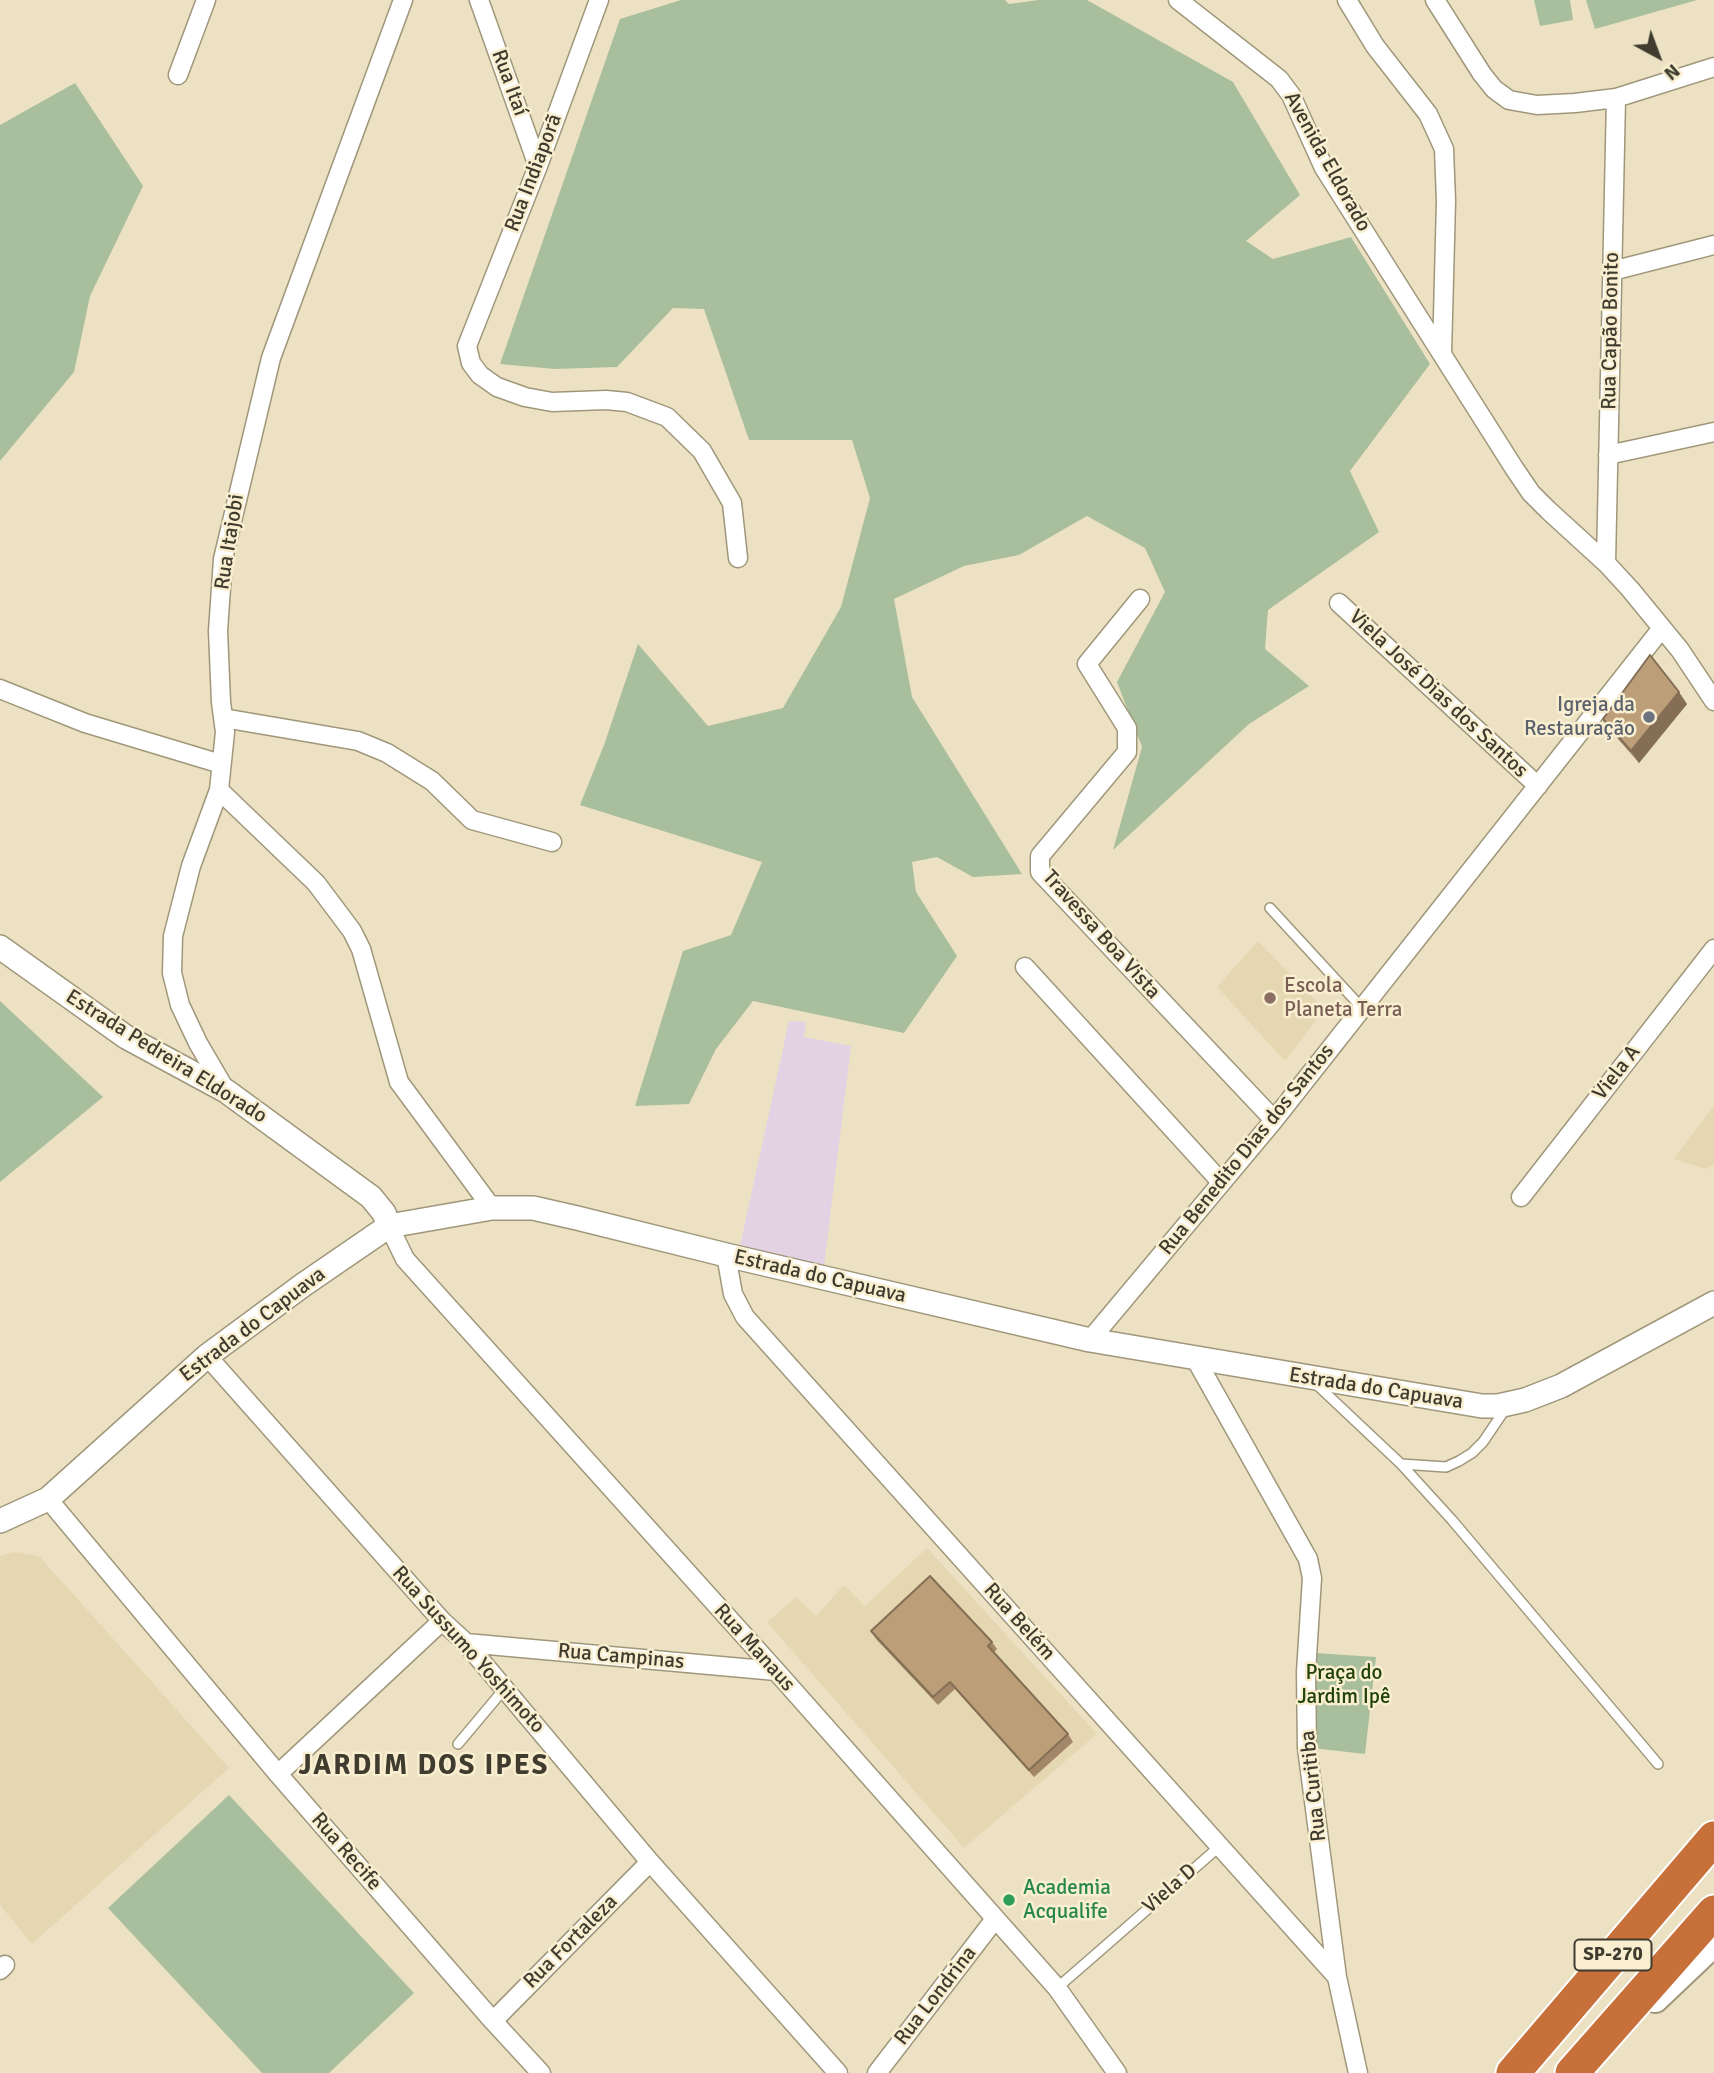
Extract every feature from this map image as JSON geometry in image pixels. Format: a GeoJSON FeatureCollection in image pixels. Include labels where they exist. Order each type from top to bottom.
{"type":"FeatureCollection","features":[{"type":"Feature","properties":{"kind":"highway","name":"SP-270"},"geometry":{"type":"LineString","coordinates":[[1513,2073],[1714,1838]]}},
{"type":"Feature","properties":{"kind":"highway","name":"SP-270"},"geometry":{"type":"LineString","coordinates":[[1572,2073],[1714,1912]]}},
{"type":"Feature","properties":{"kind":"main road"},"geometry":{"type":"LineString","coordinates":[[1578,2073],[1714,1943]]}},
{"type":"Feature","properties":{"kind":"street"},"geometry":{"type":"LineString","coordinates":[[178,75],[206,0]]}},
{"type":"Feature","properties":{"kind":"street","name":"Rua Itajobi"},"geometry":{"type":"LineString","coordinates":[[226,1091],[193,1034],[180,1005],[172,973],[176,924],[191,866],[219,790],[225,732],[218,631],[223,559],[267,371],[403,0]]}},
{"type":"Feature","properties":{"kind":"street","name":"Rua Itaí"},"geometry":{"type":"LineString","coordinates":[[479,0],[538,166]]}},
{"type":"Feature","properties":{"kind":"street","name":"Rua Indiaporã"},"geometry":{"type":"LineString","coordinates":[[598,0],[538,166],[467,346],[471,363],[497,387],[525,397],[552,402],[627,402],[667,417],[702,451],[732,503],[738,558]]}},
{"type":"Feature","properties":{"kind":"street","name":"Avenida Eldorado"},"geometry":{"type":"LineString","coordinates":[[1178,0],[1279,79],[1291,96],[1325,167],[1531,493],[1606,563],[1680,650],[1714,701]]}},
{"type":"Feature","properties":{"kind":"street"},"geometry":{"type":"LineString","coordinates":[[1347,0],[1375,46],[1428,114],[1444,149],[1446,201],[1442,354]]}},
{"type":"Feature","properties":{"kind":"street"},"geometry":{"type":"LineString","coordinates":[[1435,0],[1482,74],[1494,89],[1509,100],[1536,105],[1616,98],[1714,67]]}},
{"type":"Feature","properties":{"kind":"street","name":"Rua Capão Bonito"},"geometry":{"type":"LineString","coordinates":[[1606,563],[1616,98]]}},
{"type":"Feature","properties":{"kind":"street"},"geometry":{"type":"LineString","coordinates":[[1612,271],[1714,246]]}},
{"type":"Feature","properties":{"kind":"street"},"geometry":{"type":"LineString","coordinates":[[1608,455],[1714,432]]}},
{"type":"Feature","properties":{"kind":"street","name":"Travessa Boa Vista"},"geometry":{"type":"LineString","coordinates":[[1140,599],[1087,664],[1127,728],[1127,752],[1040,856],[1040,872],[1274,1120]]}},
{"type":"Feature","properties":{"kind":"street","name":"Viela José Dias dos Santos"},"geometry":{"type":"LineString","coordinates":[[1339,603],[1538,786]]}},
{"type":"Feature","properties":{"kind":"street","name":"Rua Benedito Dias dos Santos"},"geometry":{"type":"LineString","coordinates":[[1090,1340],[1274,1120],[1662,628]]}},
{"type":"Feature","properties":{"kind":"street"},"geometry":{"type":"LineString","coordinates":[[0,689],[85,723],[221,764]]}},
{"type":"Feature","properties":{"kind":"street"},"geometry":{"type":"LineString","coordinates":[[223,718],[358,741],[387,754],[432,781],[472,820],[552,842]]}},
{"type":"Feature","properties":{"kind":"street"},"geometry":{"type":"LineString","coordinates":[[219,790],[316,883],[352,931],[361,949],[399,1082],[492,1208]]}},
{"type":"Feature","properties":{"kind":"street","name":"Estrada Pedreira Eldorado"},"geometry":{"type":"LineString","coordinates":[[0,947],[126,1037],[226,1091],[372,1197],[384,1213],[388,1226]]}},
{"type":"Feature","properties":{"kind":"street","name":"Viela A"},"geometry":{"type":"LineString","coordinates":[[1521,1197],[1714,949]]}},
{"type":"Feature","properties":{"kind":"street"},"geometry":{"type":"LineString","coordinates":[[1025,967],[1222,1182]]}},
{"type":"Feature","properties":{"kind":"street","name":"Estrada do Capuava"},"geometry":{"type":"LineString","coordinates":[[0,1521],[48,1499],[207,1356],[388,1226],[492,1208],[533,1208],[1090,1340],[1482,1406],[1525,1400],[1561,1386],[1714,1303]]}},
{"type":"Feature","properties":{"kind":"street","name":"Rua Manaus"},"geometry":{"type":"LineString","coordinates":[[388,1226],[405,1259],[1057,1988],[1117,2073]]}},
{"type":"Feature","properties":{"kind":"street","name":"Rua Belém"},"geometry":{"type":"LineString","coordinates":[[726,1255],[733,1294],[745,1317],[1337,1977]]}},
{"type":"Feature","properties":{"kind":"street","name":"Rua Sussumo Yoshimoto"},"geometry":{"type":"LineString","coordinates":[[207,1356],[442,1621],[466,1643],[650,1862],[838,2073]]}},
{"type":"Feature","properties":{"kind":"street","name":"Rua Curitiba"},"geometry":{"type":"LineString","coordinates":[[1195,1359],[1308,1559],[1312,1578],[1307,1672],[1307,1748],[1337,1977],[1358,2073]]}},
{"type":"Feature","properties":{"kind":"street","name":"Rua Recife"},"geometry":{"type":"LineString","coordinates":[[48,1499],[278,1774],[541,2073]]}},
{"type":"Feature","properties":{"kind":"street"},"geometry":{"type":"LineString","coordinates":[[278,1774],[442,1621]]}},
{"type":"Feature","properties":{"kind":"street","name":"Rua Campinas"},"geometry":{"type":"LineString","coordinates":[[466,1643],[776,1671]]}},
{"type":"Feature","properties":{"kind":"street","name":"Rua Fortaleza"},"geometry":{"type":"LineString","coordinates":[[493,2021],[650,1862]]}},
{"type":"Feature","properties":{"kind":"street","name":"Rua Londrina"},"geometry":{"type":"LineString","coordinates":[[877,2073],[995,1919]]}},
{"type":"Feature","properties":{"kind":"lane"},"geometry":{"type":"LineString","coordinates":[[1270,908],[1362,1008]]}},
{"type":"Feature","properties":{"kind":"lane"},"geometry":{"type":"LineString","coordinates":[[1309,1378],[1401,1464],[1452,1520],[1658,1764]]}},
{"type":"Feature","properties":{"kind":"lane"},"geometry":{"type":"LineString","coordinates":[[1401,1464],[1446,1467],[1459,1461],[1483,1442],[1509,1404]]}},
{"type":"Feature","properties":{"kind":"lane"},"geometry":{"type":"LineString","coordinates":[[458,1744],[505,1688]]}},
{"type":"Feature","properties":{"kind":"lane","name":"Viela D"},"geometry":{"type":"LineString","coordinates":[[1057,1988],[1220,1846]]}},
{"type":"Feature","properties":{"kind":"shaded area","name":"Escola Planeta Terra"},"geometry":{"type":"Polygon","coordinates":[[[1258,941],[1324,1009],[1285,1061],[1217,987],[1258,941]]]}},
{"type":"Feature","properties":{"kind":"shaded area"},"geometry":{"type":"Polygon","coordinates":[[[789,1021],[806,1022],[804,1037],[851,1046],[824,1266],[740,1246],[789,1021]]]}},
{"type":"Feature","properties":{"kind":"shaded area"},"geometry":{"type":"Polygon","coordinates":[[[1714,1105],[1714,1165],[1706,1169],[1674,1159],[1714,1105]]]}},
{"type":"Feature","properties":{"kind":"shaded area"},"geometry":{"type":"Polygon","coordinates":[[[927,1548],[1097,1734],[964,1848],[767,1622],[796,1597],[816,1616],[844,1585],[865,1606],[927,1548]]]}},
{"type":"Feature","properties":{"kind":"shaded area"},"geometry":{"type":"Polygon","coordinates":[[[13,1552],[39,1556],[229,1768],[32,1944],[0,1905],[0,1556],[13,1552]]]}},
{"type":"Feature","properties":{"kind":"green space"},"geometry":{"type":"Polygon","coordinates":[[[681,0],[1005,0],[1009,4],[1039,0],[1087,0],[1233,82],[1300,195],[1246,241],[1273,259],[1351,237],[1430,364],[1350,471],[1379,532],[1268,610],[1265,649],[1309,686],[1249,724],[1113,850],[1142,747],[1117,682],[1165,592],[1145,548],[1087,516],[1019,555],[964,566],[894,599],[912,697],[1022,874],[973,877],[937,857],[912,862],[916,892],[957,956],[904,1033],[753,1001],[716,1049],[689,1104],[635,1106],[683,951],[731,935],[762,862],[580,805],[604,745],[638,644],[708,726],[783,708],[841,607],[870,498],[852,440],[749,440],[704,309],[673,308],[617,367],[555,369],[500,364],[620,19],[681,0]]]}},
{"type":"Feature","properties":{"kind":"green space"},"geometry":{"type":"Polygon","coordinates":[[[1534,0],[1570,0],[1573,20],[1540,26],[1534,0]]]}},
{"type":"Feature","properties":{"kind":"green space"},"geometry":{"type":"Polygon","coordinates":[[[1586,0],[1697,0],[1595,29],[1586,0]]]}},
{"type":"Feature","properties":{"kind":"green space"},"geometry":{"type":"Polygon","coordinates":[[[75,83],[143,186],[90,296],[74,372],[0,461],[0,125],[75,83]]]}},
{"type":"Feature","properties":{"kind":"green space"},"geometry":{"type":"Polygon","coordinates":[[[0,1001],[103,1097],[0,1182],[0,1001]]]}},
{"type":"Feature","properties":{"kind":"green space","name":"Praça do Jardim Ipê"},"geometry":{"type":"Polygon","coordinates":[[[1315,1653],[1376,1657],[1365,1754],[1313,1748],[1315,1653]]]}},
{"type":"Feature","properties":{"kind":"green space"},"geometry":{"type":"Polygon","coordinates":[[[229,1795],[414,1993],[329,2073],[262,2073],[108,1908],[229,1795]]]}},
{"type":"Feature","properties":{"kind":"building","name":"Igreja da Restauração"},"geometry":{"type":"Polygon","coordinates":[[[1650,655],[1679,692],[1631,751],[1603,719],[1650,655]]]}},
{"type":"Feature","properties":{"kind":"building"},"geometry":{"type":"Polygon","coordinates":[[[930,1576],[992,1642],[988,1646],[1068,1734],[1029,1770],[950,1682],[933,1697],[871,1631],[930,1576]]]}},
{"type":"Feature","properties":{"kind":"place","name":"Igreja da Restauração"},"geometry":{"type":"Point","coordinates":[1649,717]}},
{"type":"Feature","properties":{"kind":"place","name":"Escola Planeta Terra"},"geometry":{"type":"Point","coordinates":[1270,998]}},
{"type":"Feature","properties":{"kind":"place","name":"Academia Acqualife"},"geometry":{"type":"Point","coordinates":[1009,1900]}},
{"type":"Feature","properties":{"kind":"district","name":"JARDIM DOS IPES"},"geometry":{"type":"Point","coordinates":[424,1767]}}]}
